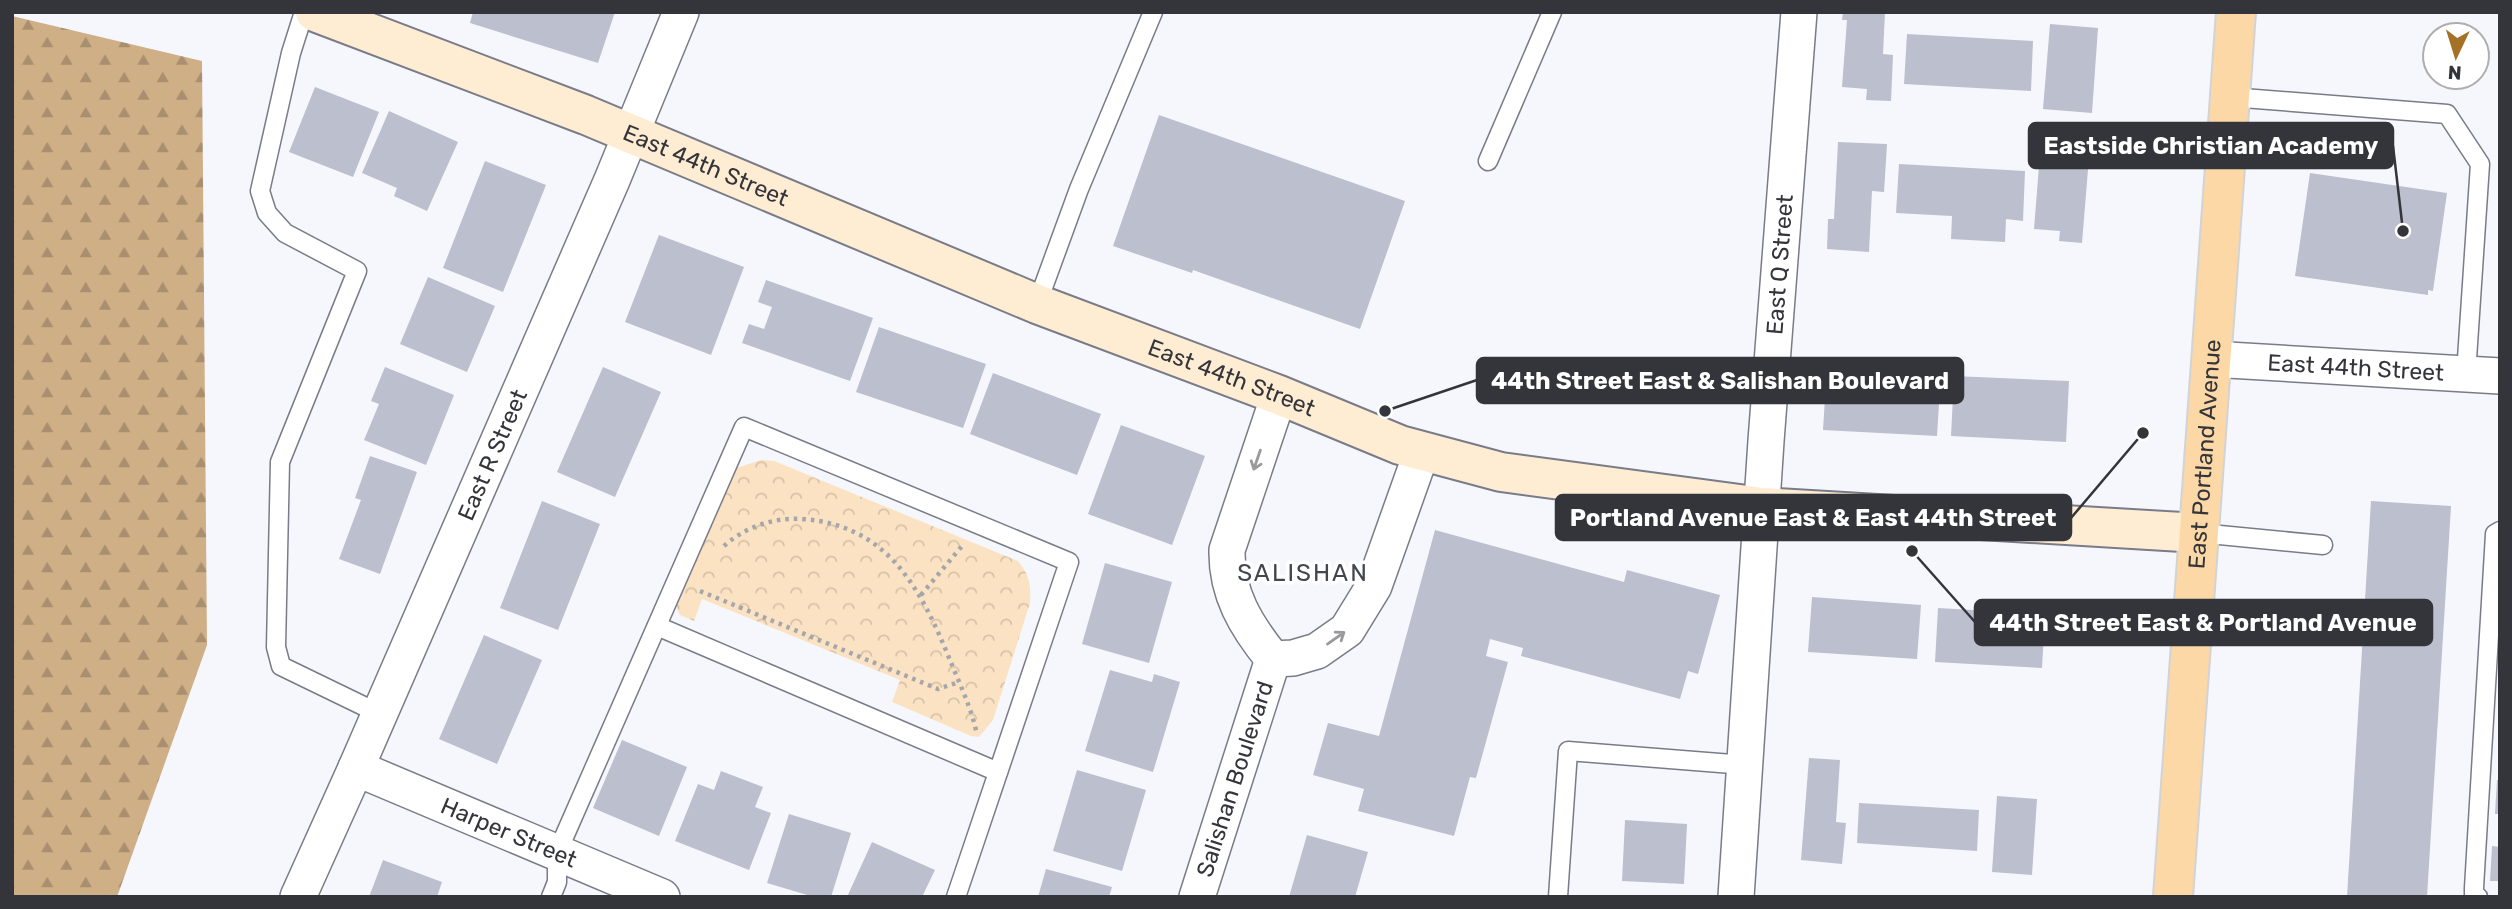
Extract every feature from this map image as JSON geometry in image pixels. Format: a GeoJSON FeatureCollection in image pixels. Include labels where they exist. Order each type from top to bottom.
{"type":"FeatureCollection","features":[{"type":"Feature","properties":{"kind":"main road","name":"East Portland Avenue"},"geometry":{"type":"LineString","coordinates":[[2173,897],[2236,12]]}},
{"type":"Feature","properties":{"kind":"street","name":"East 44th Street"},"geometry":{"type":"LineString","coordinates":[[314,12],[586,115],[1037,304],[1279,395],[1400,445],[1501,471],[1762,507],[2199,533]]}},
{"type":"Feature","properties":{"kind":"street","name":"East R Street"},"geometry":{"type":"LineString","coordinates":[[298,897],[631,135],[681,12]]}},
{"type":"Feature","properties":{"kind":"street","name":"East Q Street"},"geometry":{"type":"LineString","coordinates":[[1737,897],[1762,507],[1799,12]]}},
{"type":"Feature","properties":{"kind":"street","name":"East 44th Street"},"geometry":{"type":"LineString","coordinates":[[2211,359],[2483,375]]}},
{"type":"Feature","properties":{"kind":"street","name":"Salishan Boulevard"},"geometry":{"type":"LineString","coordinates":[[1273,659],[1251,632],[1238,608],[1231,589],[1227,550],[1279,395]]}},
{"type":"Feature","properties":{"kind":"street","name":"Salishan Boulevard"},"geometry":{"type":"LineString","coordinates":[[1273,659],[1293,658],[1317,651],[1347,630],[1374,586],[1422,451]]}},
{"type":"Feature","properties":{"kind":"street","name":"Salishan Boulevard"},"geometry":{"type":"LineString","coordinates":[[1196,897],[1273,659]]}},
{"type":"Feature","properties":{"kind":"street","name":"Harper Street"},"geometry":{"type":"LineString","coordinates":[[356,768],[662,897]]}},
{"type":"Feature","properties":{"kind":"lane"},"geometry":{"type":"LineString","coordinates":[[304,12],[291,53],[260,191],[267,213],[285,233],[358,271],[281,461],[276,647],[281,666],[380,714]]}},
{"type":"Feature","properties":{"kind":"lane"},"geometry":{"type":"LineString","coordinates":[[1037,304],[1079,189],[1153,12]]}},
{"type":"Feature","properties":{"kind":"lane"},"geometry":{"type":"LineString","coordinates":[[1488,161],[1552,12]]}},
{"type":"Feature","properties":{"kind":"lane"},"geometry":{"type":"LineString","coordinates":[[2230,97],[2447,114],[2480,164],[2483,375]]}},
{"type":"Feature","properties":{"kind":"lane"},"geometry":{"type":"LineString","coordinates":[[551,897],[557,883],[557,853],[744,427],[1069,562],[956,897]]}},
{"type":"Feature","properties":{"kind":"lane"},"geometry":{"type":"LineString","coordinates":[[2478,897],[2474,894],[2474,888],[2493,678],[2496,534],[2500,531]]}},
{"type":"Feature","properties":{"kind":"lane"},"geometry":{"type":"LineString","coordinates":[[2199,533],[2323,545]]}},
{"type":"Feature","properties":{"kind":"lane"},"geometry":{"type":"LineString","coordinates":[[657,626],[998,772]]}},
{"type":"Feature","properties":{"kind":"lane"},"geometry":{"type":"LineString","coordinates":[[1558,897],[1568,751],[1745,765]]}},
{"type":"Feature","properties":{"kind":"path"},"geometry":{"type":"LineString","coordinates":[[719,550],[745,530],[790,518],[817,520],[849,530],[876,545],[898,565],[920,596],[973,715],[978,739],[998,772]]}},
{"type":"Feature","properties":{"kind":"path"},"geometry":{"type":"LineString","coordinates":[[920,596],[963,545],[973,523]]}},
{"type":"Feature","properties":{"kind":"path"},"geometry":{"type":"LineString","coordinates":[[699,581],[695,589],[938,689],[959,682]]}},
{"type":"Feature","properties":{"kind":"green space"},"geometry":{"type":"Polygon","coordinates":[[[12,16],[202,61],[207,645],[117,897],[12,897],[12,16]]]}},
{"type":"Feature","properties":{"kind":"green space"},"geometry":{"type":"Polygon","coordinates":[[[761,460],[774,461],[1018,561],[1029,581],[1030,603],[993,720],[979,737],[892,702],[900,680],[702,599],[694,621],[680,615],[676,607],[736,468],[761,460]]]}},
{"type":"Feature","properties":{"kind":"building"},"geometry":{"type":"Polygon","coordinates":[[[473,12],[615,12],[598,63],[470,23],[473,12]]]}},
{"type":"Feature","properties":{"kind":"building"},"geometry":{"type":"Polygon","coordinates":[[[1843,12],[1885,12],[1883,54],[1893,55],[1891,101],[1866,100],[1867,89],[1842,87],[1847,20],[1842,20],[1843,12]]]}},
{"type":"Feature","properties":{"kind":"building"},"geometry":{"type":"Polygon","coordinates":[[[2050,24],[2098,28],[2092,113],[2043,109],[2050,24]]]}},
{"type":"Feature","properties":{"kind":"building"},"geometry":{"type":"Polygon","coordinates":[[[1907,34],[2033,41],[2031,91],[1904,84],[1907,34]]]}},
{"type":"Feature","properties":{"kind":"building"},"geometry":{"type":"Polygon","coordinates":[[[315,87],[379,112],[353,177],[289,152],[315,87]]]}},
{"type":"Feature","properties":{"kind":"building"},"geometry":{"type":"Polygon","coordinates":[[[389,111],[458,142],[427,211],[394,196],[397,188],[362,173],[389,111]]]}},
{"type":"Feature","properties":{"kind":"building"},"geometry":{"type":"Polygon","coordinates":[[[1159,115],[1405,201],[1360,329],[1193,270],[1192,273],[1113,246],[1159,115]]]}},
{"type":"Feature","properties":{"kind":"building"},"geometry":{"type":"Polygon","coordinates":[[[1838,142],[1887,144],[1884,192],[1872,191],[1869,252],[1827,249],[1828,219],[1834,219],[1838,142]]]}},
{"type":"Feature","properties":{"kind":"building"},"geometry":{"type":"Polygon","coordinates":[[[2040,153],[2089,157],[2082,243],[2059,241],[2060,231],[2034,229],[2040,153]]]}},
{"type":"Feature","properties":{"kind":"building"},"geometry":{"type":"Polygon","coordinates":[[[485,161],[546,185],[503,292],[443,268],[485,161]]]}},
{"type":"Feature","properties":{"kind":"building"},"geometry":{"type":"Polygon","coordinates":[[[1899,164],[2025,171],[2023,221],[2006,219],[2005,242],[1951,239],[1952,216],[1896,213],[1899,164]]]}},
{"type":"Feature","properties":{"kind":"building"},"geometry":{"type":"Polygon","coordinates":[[[2310,173],[2447,193],[2433,291],[2428,290],[2428,295],[2295,276],[2310,173]]]}},
{"type":"Feature","properties":{"kind":"building"},"geometry":{"type":"Polygon","coordinates":[[[659,235],[744,267],[711,355],[625,322],[659,235]]]}},
{"type":"Feature","properties":{"kind":"building"},"geometry":{"type":"Polygon","coordinates":[[[428,277],[495,306],[467,372],[400,344],[428,277]]]}},
{"type":"Feature","properties":{"kind":"building"},"geometry":{"type":"Polygon","coordinates":[[[766,280],[873,318],[850,381],[742,343],[749,324],[764,329],[772,307],[758,302],[766,280]]]}},
{"type":"Feature","properties":{"kind":"building"},"geometry":{"type":"Polygon","coordinates":[[[879,327],[986,364],[963,428],[856,392],[879,327]]]}},
{"type":"Feature","properties":{"kind":"building"},"geometry":{"type":"Polygon","coordinates":[[[385,367],[454,395],[426,465],[364,440],[379,404],[371,401],[385,367]]]}},
{"type":"Feature","properties":{"kind":"building"},"geometry":{"type":"Polygon","coordinates":[[[603,367],[661,392],[615,497],[557,472],[603,367]]]}},
{"type":"Feature","properties":{"kind":"building"},"geometry":{"type":"Polygon","coordinates":[[[1827,367],[1941,373],[1937,436],[1823,430],[1827,367]]]}},
{"type":"Feature","properties":{"kind":"building"},"geometry":{"type":"Polygon","coordinates":[[[993,373],[1101,414],[1077,475],[970,434],[993,373]]]}},
{"type":"Feature","properties":{"kind":"building"},"geometry":{"type":"Polygon","coordinates":[[[1954,376],[2069,381],[2066,442],[1951,436],[1954,376]]]}},
{"type":"Feature","properties":{"kind":"building"},"geometry":{"type":"Polygon","coordinates":[[[1121,425],[1205,456],[1172,545],[1088,514],[1121,425]]]}},
{"type":"Feature","properties":{"kind":"building"},"geometry":{"type":"Polygon","coordinates":[[[370,456],[417,472],[380,574],[339,559],[361,500],[355,498],[370,456]]]}},
{"type":"Feature","properties":{"kind":"building"},"geometry":{"type":"Polygon","coordinates":[[[542,501],[600,524],[558,630],[500,608],[542,501]]]}},
{"type":"Feature","properties":{"kind":"building"},"geometry":{"type":"Polygon","coordinates":[[[2371,501],[2451,506],[2427,897],[2347,897],[2371,501]]]}},
{"type":"Feature","properties":{"kind":"building"},"geometry":{"type":"Polygon","coordinates":[[[1435,530],[1624,582],[1627,570],[1720,595],[1698,674],[1688,671],[1680,699],[1521,656],[1523,648],[1490,639],[1486,656],[1508,662],[1476,778],[1470,777],[1454,836],[1358,811],[1364,789],[1313,775],[1328,723],[1379,736],[1435,530]]]}},
{"type":"Feature","properties":{"kind":"building"},"geometry":{"type":"Polygon","coordinates":[[[1105,563],[1172,582],[1149,663],[1082,644],[1105,563]]]}},
{"type":"Feature","properties":{"kind":"building"},"geometry":{"type":"Polygon","coordinates":[[[1812,597],[1921,605],[1917,659],[1808,652],[1812,597]]]}},
{"type":"Feature","properties":{"kind":"building"},"geometry":{"type":"Polygon","coordinates":[[[1938,608],[2045,614],[2042,668],[1935,662],[1938,608]]]}},
{"type":"Feature","properties":{"kind":"building"},"geometry":{"type":"Polygon","coordinates":[[[484,635],[542,660],[497,764],[439,739],[484,635]]]}},
{"type":"Feature","properties":{"kind":"building"},"geometry":{"type":"Polygon","coordinates":[[[1110,670],[1152,682],[1154,674],[1180,682],[1153,772],[1085,751],[1110,670]]]}},
{"type":"Feature","properties":{"kind":"building"},"geometry":{"type":"Polygon","coordinates":[[[622,740],[687,767],[659,836],[593,808],[622,740]]]}},
{"type":"Feature","properties":{"kind":"building"},"geometry":{"type":"Polygon","coordinates":[[[1809,758],[1840,760],[1836,822],[1846,823],[1842,864],[1801,860],[1809,758]]]}},
{"type":"Feature","properties":{"kind":"building"},"geometry":{"type":"Polygon","coordinates":[[[1077,770],[1146,790],[1122,871],[1053,851],[1077,770]]]}},
{"type":"Feature","properties":{"kind":"building"},"geometry":{"type":"Polygon","coordinates":[[[721,771],[763,787],[755,807],[771,813],[749,870],[675,841],[698,784],[714,790],[721,771]]]}},
{"type":"Feature","properties":{"kind":"building"},"geometry":{"type":"Polygon","coordinates":[[[2497,780],[2500,780],[2500,814],[2495,814],[2497,780]]]}},
{"type":"Feature","properties":{"kind":"building"},"geometry":{"type":"Polygon","coordinates":[[[1997,796],[2037,799],[2032,875],[1992,872],[1997,796]]]}},
{"type":"Feature","properties":{"kind":"building"},"geometry":{"type":"Polygon","coordinates":[[[1859,803],[1979,810],[1977,851],[1857,843],[1859,803]]]}},
{"type":"Feature","properties":{"kind":"building"},"geometry":{"type":"Polygon","coordinates":[[[789,814],[851,833],[831,897],[814,897],[767,883],[789,814]]]}},
{"type":"Feature","properties":{"kind":"building"},"geometry":{"type":"Polygon","coordinates":[[[1625,820],[1687,824],[1684,884],[1622,881],[1625,820]]]}},
{"type":"Feature","properties":{"kind":"building"},"geometry":{"type":"Polygon","coordinates":[[[1307,835],[1368,852],[1355,897],[1289,897],[1307,835]]]}},
{"type":"Feature","properties":{"kind":"building"},"geometry":{"type":"Polygon","coordinates":[[[872,842],[935,870],[922,897],[847,897],[872,842]]]}},
{"type":"Feature","properties":{"kind":"building"},"geometry":{"type":"Polygon","coordinates":[[[2492,846],[2500,847],[2500,881],[2490,881],[2492,846]]]}},
{"type":"Feature","properties":{"kind":"building"},"geometry":{"type":"Polygon","coordinates":[[[383,860],[442,882],[437,897],[369,897],[383,860]]]}},
{"type":"Feature","properties":{"kind":"building"},"geometry":{"type":"Polygon","coordinates":[[[1046,869],[1112,887],[1109,897],[1038,897],[1046,869]]]}},
{"type":"Feature","properties":{"kind":"place","name":"Eastside Christian Academy"},"geometry":{"type":"Point","coordinates":[2403,231]}},
{"type":"Feature","properties":{"kind":"place","name":"44th Street East & Salishan Boulevard"},"geometry":{"type":"Point","coordinates":[1385,411]}},
{"type":"Feature","properties":{"kind":"place","name":"Portland Avenue East & East 44th Street"},"geometry":{"type":"Point","coordinates":[2143,433]}},
{"type":"Feature","properties":{"kind":"place","name":"44th Street East & Portland Avenue"},"geometry":{"type":"Point","coordinates":[1912,551]}},
{"type":"Feature","properties":{"kind":"district","name":"SALISHAN"},"geometry":{"type":"Point","coordinates":[1303,573]}}]}
